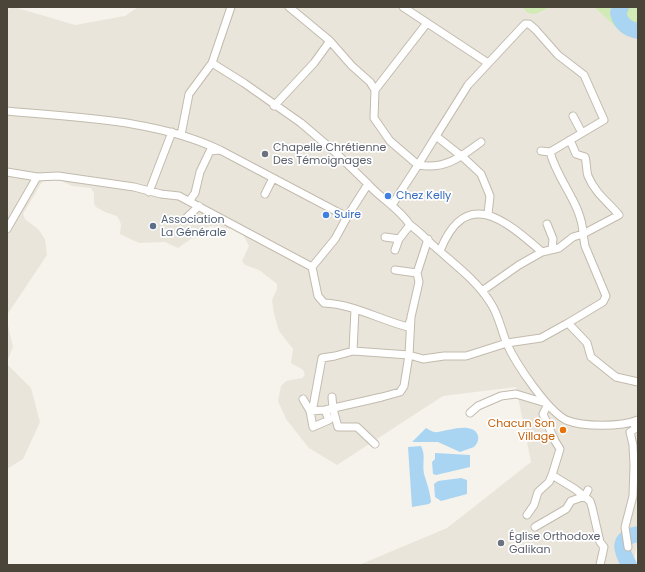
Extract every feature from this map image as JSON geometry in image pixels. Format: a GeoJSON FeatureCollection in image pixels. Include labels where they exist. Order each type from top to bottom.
{"type":"FeatureCollection","features":[{"type":"Feature","properties":{"kind":"street"},"geometry":{"type":"LineString","coordinates":[[181,135],[190,94],[212,63],[231,7]]}},
{"type":"Feature","properties":{"kind":"street"},"geometry":{"type":"LineString","coordinates":[[288,7],[330,41],[352,66],[370,82],[375,90],[374,118],[390,141],[418,165],[427,167],[446,165],[461,157],[480,142]]}},
{"type":"Feature","properties":{"kind":"street"},"geometry":{"type":"LineString","coordinates":[[403,7],[488,63]]}},
{"type":"Feature","properties":{"kind":"street"},"geometry":{"type":"LineString","coordinates":[[375,90],[426,23]]}},
{"type":"Feature","properties":{"kind":"street"},"geometry":{"type":"LineString","coordinates":[[392,205],[468,85],[522,24],[529,24],[558,55],[584,75],[604,122],[550,152],[541,151]]}},
{"type":"Feature","properties":{"kind":"street"},"geometry":{"type":"LineString","coordinates":[[274,106],[314,63],[330,41]]}},
{"type":"Feature","properties":{"kind":"street"},"geometry":{"type":"LineString","coordinates":[[212,63],[244,83],[274,106],[301,123],[329,147],[368,184],[376,194],[392,205],[410,224],[482,291],[491,302],[517,364],[546,403],[565,419],[573,422],[590,425],[636,421],[635,428],[630,432],[633,444],[634,465],[632,501],[625,527],[628,547]]}},
{"type":"Feature","properties":{"kind":"street"},"geometry":{"type":"LineString","coordinates":[[7,111],[112,121],[172,132],[204,142],[347,216]]}},
{"type":"Feature","properties":{"kind":"street"},"geometry":{"type":"LineString","coordinates":[[573,116],[582,133]]}},
{"type":"Feature","properties":{"kind":"street"},"geometry":{"type":"LineString","coordinates":[[149,192],[172,132]]}},
{"type":"Feature","properties":{"kind":"street"},"geometry":{"type":"LineString","coordinates":[[436,136],[481,174],[490,196],[488,214]]}},
{"type":"Feature","properties":{"kind":"street"},"geometry":{"type":"LineString","coordinates":[[482,291],[507,272],[542,252],[559,248],[573,237],[583,234],[619,215],[602,199],[588,176],[585,157],[576,154],[570,140]]}},
{"type":"Feature","properties":{"kind":"street"},"geometry":{"type":"LineString","coordinates":[[190,200],[195,193],[200,172],[210,152],[220,150]]}},
{"type":"Feature","properties":{"kind":"street"},"geometry":{"type":"LineString","coordinates":[[310,410],[313,407],[322,358],[353,351],[409,355],[423,359],[444,356],[466,356],[507,343],[541,338],[603,302],[606,296],[585,246],[580,213],[561,181],[550,152]]}},
{"type":"Feature","properties":{"kind":"street"},"geometry":{"type":"LineString","coordinates":[[7,172],[37,177],[58,176],[134,187],[149,192],[173,194],[190,200],[312,267],[320,301],[355,309],[408,327],[419,282],[417,273],[428,240]]}},
{"type":"Feature","properties":{"kind":"street"},"geometry":{"type":"LineString","coordinates":[[7,229],[37,177]]}},
{"type":"Feature","properties":{"kind":"street"},"geometry":{"type":"LineString","coordinates":[[265,194],[273,178]]}},
{"type":"Feature","properties":{"kind":"street"},"geometry":{"type":"LineString","coordinates":[[312,267],[335,239],[347,216],[368,184]]}},
{"type":"Feature","properties":{"kind":"street"},"geometry":{"type":"LineString","coordinates":[[185,219],[199,206]]}},
{"type":"Feature","properties":{"kind":"street"},"geometry":{"type":"LineString","coordinates":[[440,251],[445,238],[455,224],[470,216],[488,214],[516,230],[542,252]]}},
{"type":"Feature","properties":{"kind":"street"},"geometry":{"type":"LineString","coordinates":[[395,250],[399,239],[410,224]]}},
{"type":"Feature","properties":{"kind":"street"},"geometry":{"type":"LineString","coordinates":[[547,224],[553,239],[552,249]]}},
{"type":"Feature","properties":{"kind":"street"},"geometry":{"type":"LineString","coordinates":[[385,236],[399,239]]}},
{"type":"Feature","properties":{"kind":"street"},"geometry":{"type":"LineString","coordinates":[[553,239],[565,243]]}},
{"type":"Feature","properties":{"kind":"street"},"geometry":{"type":"LineString","coordinates":[[395,270],[417,273]]}},
{"type":"Feature","properties":{"kind":"street"},"geometry":{"type":"LineString","coordinates":[[353,351],[355,309]]}},
{"type":"Feature","properties":{"kind":"street"},"geometry":{"type":"LineString","coordinates":[[310,410],[329,410],[400,392],[404,386],[409,355],[411,317]]}},
{"type":"Feature","properties":{"kind":"street"},"geometry":{"type":"LineString","coordinates":[[568,323],[587,343],[591,357],[616,377],[638,382]]}},
{"type":"Feature","properties":{"kind":"street"},"geometry":{"type":"LineString","coordinates":[[470,413],[478,406],[500,396],[516,394],[546,403]]}},
{"type":"Feature","properties":{"kind":"street"},"geometry":{"type":"LineString","coordinates":[[303,398],[310,410],[313,427],[329,420],[329,410],[332,397]]}},
{"type":"Feature","properties":{"kind":"street"},"geometry":{"type":"LineString","coordinates":[[527,515],[534,505],[538,492],[549,482],[560,449],[543,414],[546,403]]}},
{"type":"Feature","properties":{"kind":"street"},"geometry":{"type":"LineString","coordinates":[[329,410],[338,427],[354,426],[375,444]]}},
{"type":"Feature","properties":{"kind":"street"},"geometry":{"type":"LineString","coordinates":[[552,475],[587,493],[592,507],[600,542],[604,547],[600,565]]}},
{"type":"Feature","properties":{"kind":"street"},"geometry":{"type":"LineString","coordinates":[[535,527],[566,510],[571,501],[587,493]]}},
{"type":"Feature","properties":{"kind":"shaded area"},"geometry":{"type":"Polygon","coordinates":[[[14,7],[75,25],[125,16],[138,7],[523,7],[540,13],[550,7],[594,7],[620,31],[638,36],[638,539],[633,565],[359,565],[447,528],[531,462],[516,387],[443,396],[337,465],[309,448],[286,419],[278,401],[281,386],[286,381],[302,378],[305,375],[303,370],[291,363],[293,349],[279,331],[272,300],[277,289],[277,284],[259,270],[245,265],[242,261],[249,246],[243,234],[232,229],[211,226],[205,228],[199,237],[191,239],[178,248],[165,242],[139,243],[120,234],[121,225],[117,216],[96,207],[94,204],[94,193],[91,188],[72,186],[53,177],[42,182],[23,214],[25,219],[38,229],[45,239],[47,255],[7,315],[7,9],[14,7]]]}},
{"type":"Feature","properties":{"kind":"shaded area"},"geometry":{"type":"Polygon","coordinates":[[[7,321],[13,347],[7,362],[7,321]]]}},
{"type":"Feature","properties":{"kind":"shaded area"},"geometry":{"type":"Polygon","coordinates":[[[7,364],[31,388],[40,422],[23,459],[7,469],[7,364]]]}},
{"type":"Feature","properties":{"kind":"green space"},"geometry":{"type":"Polygon","coordinates":[[[523,7],[550,7],[539,13],[532,14],[525,11],[523,7]]]}},
{"type":"Feature","properties":{"kind":"green space"},"geometry":{"type":"Polygon","coordinates":[[[594,7],[637,7],[638,36],[620,31],[594,7]]]}},
{"type":"Feature","properties":{"kind":"water"},"geometry":{"type":"Polygon","coordinates":[[[426,428],[436,432],[460,428],[471,429],[476,431],[478,440],[474,447],[460,452],[438,442],[412,442],[426,428]]]}},
{"type":"Feature","properties":{"kind":"water"},"geometry":{"type":"Polygon","coordinates":[[[421,446],[423,453],[424,474],[431,502],[429,504],[412,507],[408,447],[421,446]]]}},
{"type":"Feature","properties":{"kind":"water"},"geometry":{"type":"Polygon","coordinates":[[[435,453],[470,455],[470,467],[436,475],[433,474],[432,462],[435,459],[435,453]]]}},
{"type":"Feature","properties":{"kind":"water"},"geometry":{"type":"Polygon","coordinates":[[[461,478],[467,480],[467,494],[441,501],[435,497],[434,484],[438,481],[461,478]]]}},
{"type":"Feature","properties":{"kind":"waterway"},"geometry":{"type":"LineString","coordinates":[[621,7],[618,13],[623,23],[631,29],[638,31]]}},
{"type":"Feature","properties":{"kind":"waterway"},"geometry":{"type":"LineString","coordinates":[[629,565],[622,545],[626,538],[638,534]]}},
{"type":"Feature","properties":{"kind":"place","name":"Chapelle Chrétienne Des Témoignages"},"geometry":{"type":"Point","coordinates":[265,154]}},
{"type":"Feature","properties":{"kind":"place","name":"Chez Kelly"},"geometry":{"type":"Point","coordinates":[388,196]}},
{"type":"Feature","properties":{"kind":"place","name":"Suire"},"geometry":{"type":"Point","coordinates":[326,215]}},
{"type":"Feature","properties":{"kind":"place","name":"Association La Générale"},"geometry":{"type":"Point","coordinates":[153,226]}},
{"type":"Feature","properties":{"kind":"place","name":"Chacun Son Village"},"geometry":{"type":"Point","coordinates":[563,430]}},
{"type":"Feature","properties":{"kind":"place","name":"Église Orthodoxe Galikan"},"geometry":{"type":"Point","coordinates":[501,543]}}]}
